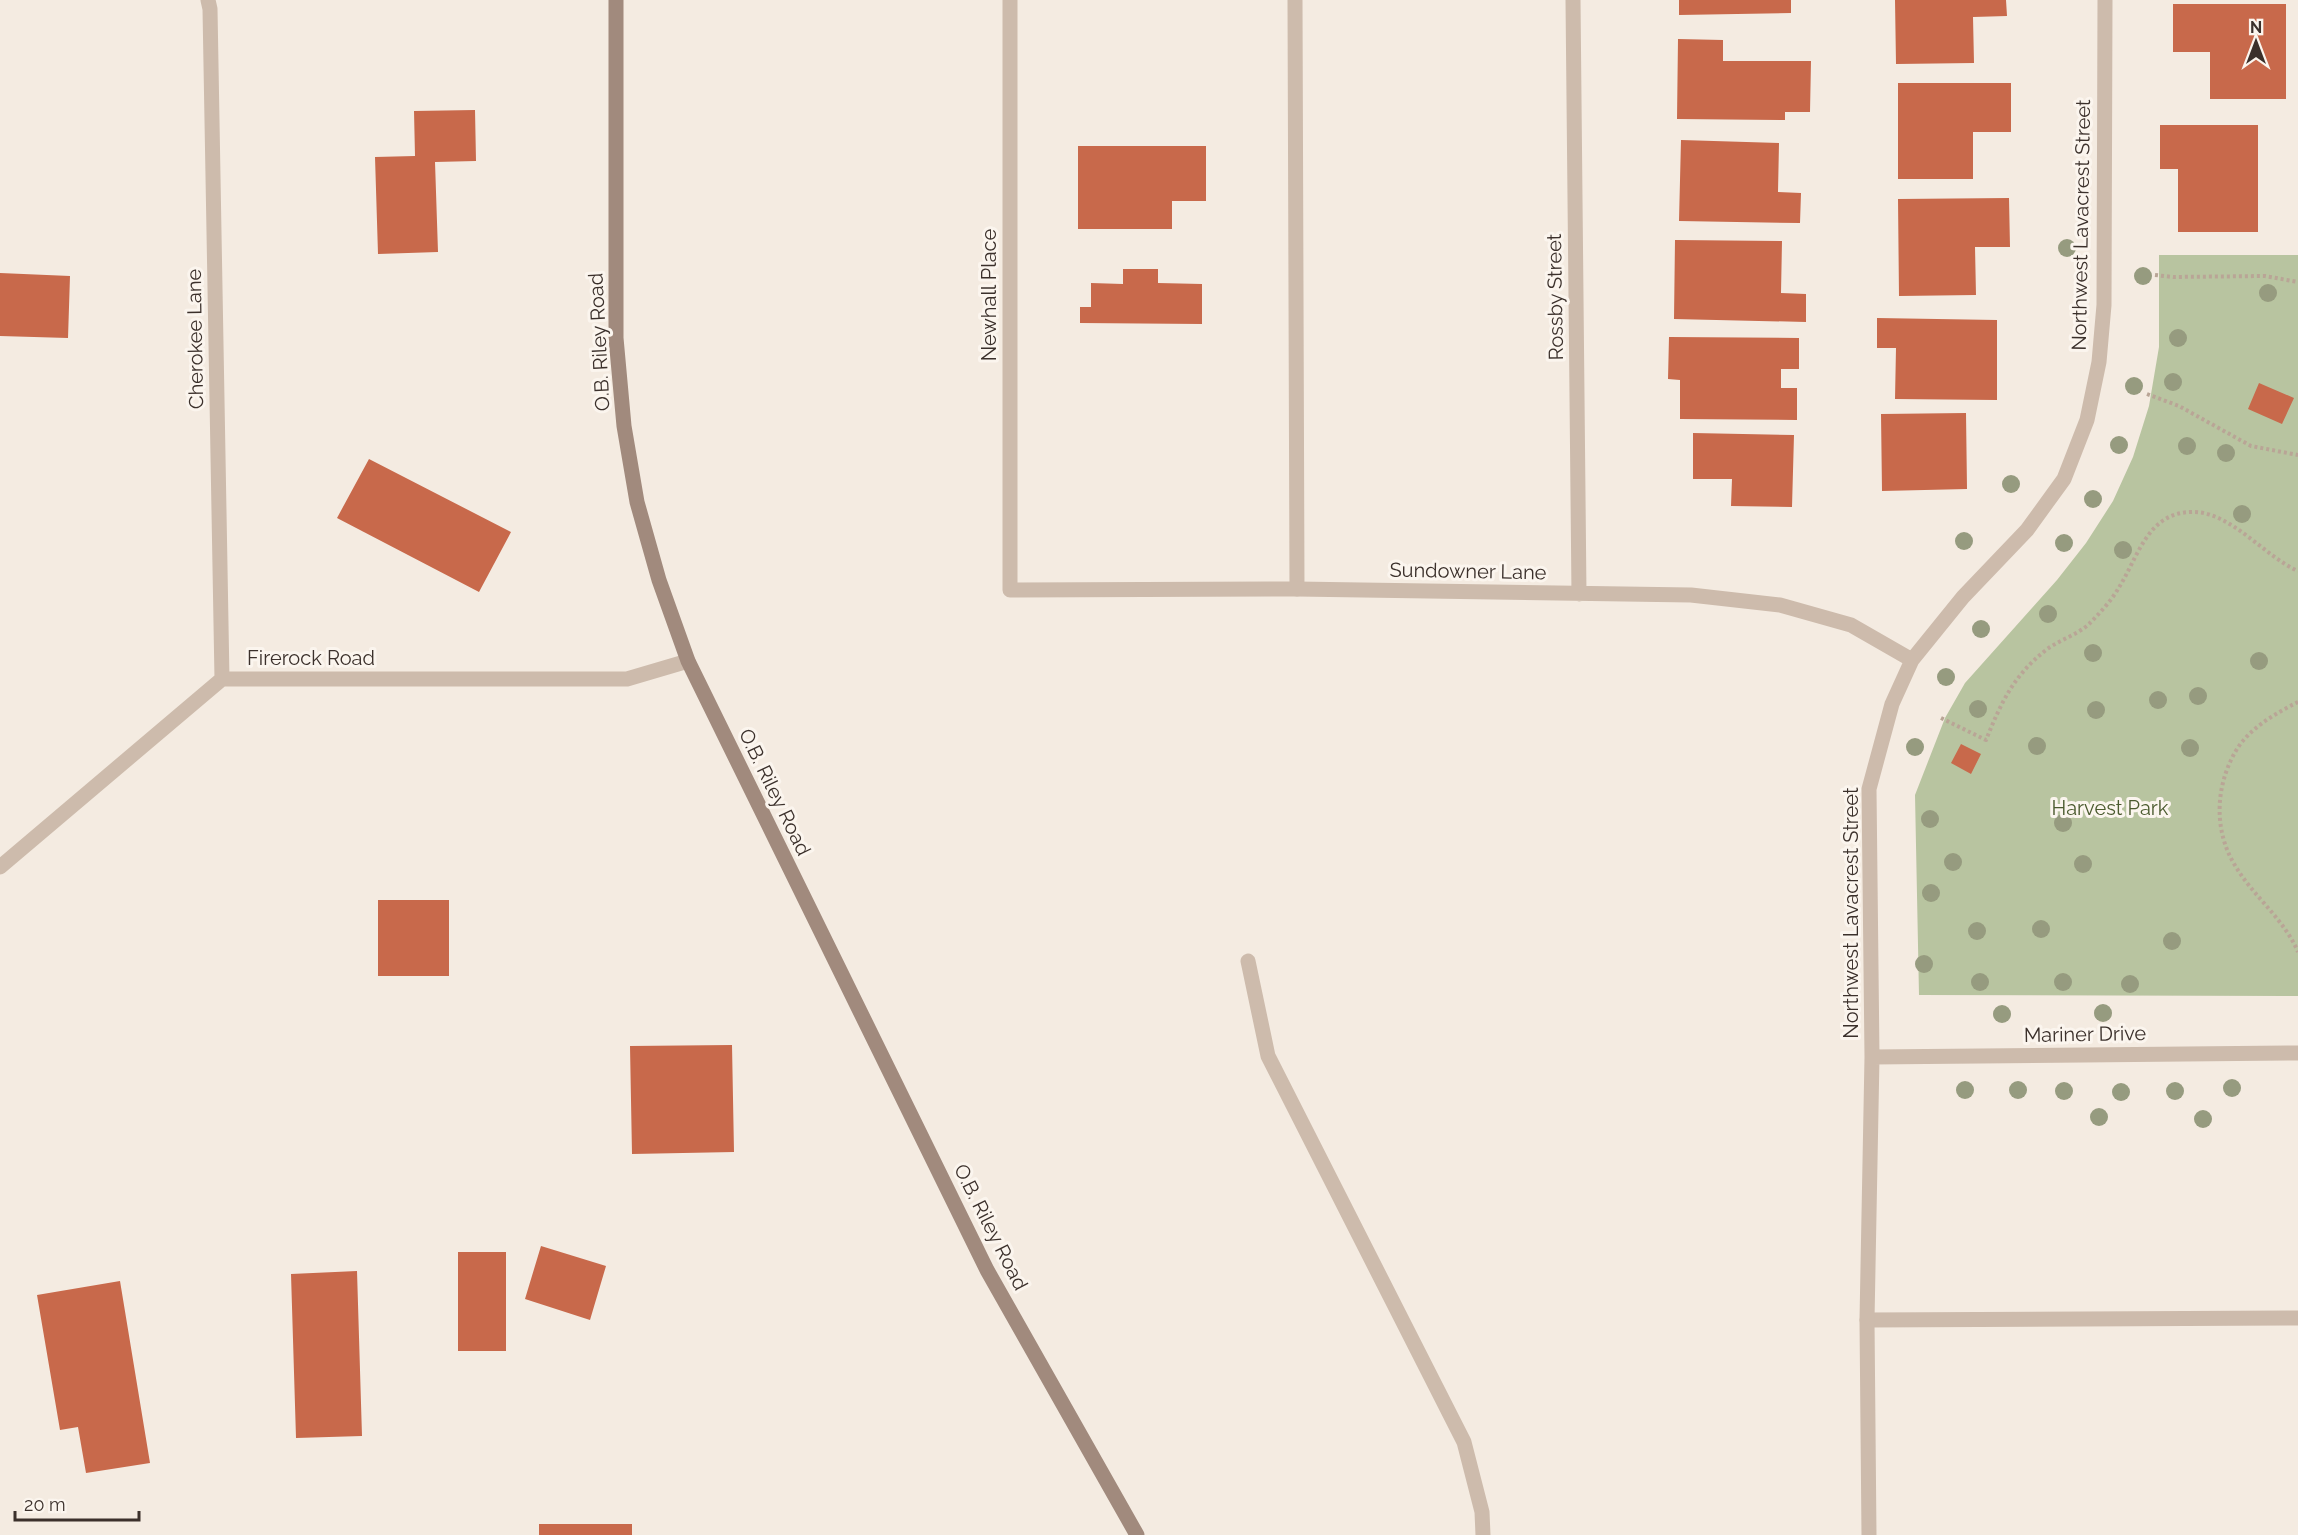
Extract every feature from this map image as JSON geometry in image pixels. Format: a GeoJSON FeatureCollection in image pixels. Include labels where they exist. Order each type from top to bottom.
{"type":"FeatureCollection","features":[{"type":"Feature","properties":{"kind":"street","name":"Cherokee Lane"},"geometry":{"type":"LineString","coordinates":[[208,0],[210,9],[222,678]]}},
{"type":"Feature","properties":{"kind":"street","name":"O.B. Riley Road"},"geometry":{"type":"LineString","coordinates":[[616,0],[616,338],[624,426],[637,502],[659,580],[688,661],[987,1270],[1137,1535]]}},
{"type":"Feature","properties":{"kind":"street","name":"Newhall Place"},"geometry":{"type":"LineString","coordinates":[[1010,0],[1010,590]]}},
{"type":"Feature","properties":{"kind":"street"},"geometry":{"type":"LineString","coordinates":[[1295,0],[1297,589]]}},
{"type":"Feature","properties":{"kind":"street","name":"Rossby Street"},"geometry":{"type":"LineString","coordinates":[[1573,0],[1579,594]]}},
{"type":"Feature","properties":{"kind":"street","name":"Northwest Lavacrest Street"},"geometry":{"type":"LineString","coordinates":[[1869,1535],[1867,1320],[1872,1057],[1869,789],[1892,704],[1912,660],[1964,597],[2026,530],[2064,479],[2086,420],[2100,362],[2104,304],[2105,0]]}},
{"type":"Feature","properties":{"kind":"street","name":"Sundowner Lane"},"geometry":{"type":"LineString","coordinates":[[1010,590],[1297,589],[1691,595],[1780,605],[1851,626],[1912,660]]}},
{"type":"Feature","properties":{"kind":"street","name":"Firerock Road"},"geometry":{"type":"LineString","coordinates":[[0,867],[222,678],[627,678],[688,661]]}},
{"type":"Feature","properties":{"kind":"street"},"geometry":{"type":"LineString","coordinates":[[1248,961],[1268,1056],[1464,1442],[1482,1512],[1483,1535]]}},
{"type":"Feature","properties":{"kind":"street","name":"Mariner Drive"},"geometry":{"type":"LineString","coordinates":[[1872,1057],[2298,1053]]}},
{"type":"Feature","properties":{"kind":"street"},"geometry":{"type":"LineString","coordinates":[[1867,1320],[2298,1318]]}},
{"type":"Feature","properties":{"kind":"path"},"geometry":{"type":"LineString","coordinates":[[2155,275],[2174,277],[2265,276],[2298,282]]}},
{"type":"Feature","properties":{"kind":"path"},"geometry":{"type":"LineString","coordinates":[[2147,394],[2179,406],[2251,446],[2298,455]]}},
{"type":"Feature","properties":{"kind":"path"},"geometry":{"type":"LineString","coordinates":[[1941,718],[1986,740],[2002,700],[2021,674],[2046,650],[2088,626],[2118,590],[2151,530],[2163,519],[2192,512],[2208,513],[2224,520],[2254,543],[2298,571]]}},
{"type":"Feature","properties":{"kind":"path"},"geometry":{"type":"LineString","coordinates":[[2298,702],[2255,729],[2237,749],[2224,778],[2218,813],[2223,843],[2236,868],[2291,935],[2298,952]]}},
{"type":"Feature","properties":{"kind":"green space","name":"Harvest Park"},"geometry":{"type":"Polygon","coordinates":[[[2159,255],[2298,255],[2298,996],[1919,995],[1915,795],[1945,718],[1965,683],[2057,580],[2086,543],[2113,501],[2133,457],[2149,406],[2159,347],[2159,255]]]}},
{"type":"Feature","properties":{"kind":"building"},"geometry":{"type":"Polygon","coordinates":[[[1679,0],[1791,0],[1791,13],[1679,15],[1679,0]]]}},
{"type":"Feature","properties":{"kind":"building"},"geometry":{"type":"Polygon","coordinates":[[[1895,0],[2006,0],[2007,16],[1973,17],[1974,63],[1896,64],[1895,0]]]}},
{"type":"Feature","properties":{"kind":"building"},"geometry":{"type":"Polygon","coordinates":[[[2173,4],[2286,4],[2286,99],[2210,99],[2210,52],[2173,52],[2173,4]]]}},
{"type":"Feature","properties":{"kind":"building"},"geometry":{"type":"Polygon","coordinates":[[[1678,39],[1723,40],[1723,61],[1811,61],[1810,112],[1785,112],[1785,120],[1677,119],[1678,39]]]}},
{"type":"Feature","properties":{"kind":"building"},"geometry":{"type":"Polygon","coordinates":[[[1898,83],[2011,83],[2011,132],[1973,132],[1973,179],[1898,179],[1898,83]]]}},
{"type":"Feature","properties":{"kind":"building"},"geometry":{"type":"Polygon","coordinates":[[[475,110],[476,161],[435,162],[438,252],[378,254],[375,157],[415,156],[414,111],[475,110]]]}},
{"type":"Feature","properties":{"kind":"building"},"geometry":{"type":"Polygon","coordinates":[[[2160,125],[2258,125],[2258,232],[2178,232],[2178,169],[2160,169],[2160,125]]]}},
{"type":"Feature","properties":{"kind":"building"},"geometry":{"type":"Polygon","coordinates":[[[1681,140],[1779,143],[1778,192],[1801,193],[1800,223],[1679,221],[1681,140]]]}},
{"type":"Feature","properties":{"kind":"building"},"geometry":{"type":"Polygon","coordinates":[[[1078,146],[1206,146],[1206,201],[1172,201],[1172,229],[1078,229],[1078,146]]]}},
{"type":"Feature","properties":{"kind":"building"},"geometry":{"type":"Polygon","coordinates":[[[2009,198],[2010,247],[1975,247],[1976,295],[1899,296],[1898,199],[2009,198]]]}},
{"type":"Feature","properties":{"kind":"building"},"geometry":{"type":"Polygon","coordinates":[[[1675,240],[1782,241],[1781,293],[1806,294],[1806,322],[1674,319],[1675,240]]]}},
{"type":"Feature","properties":{"kind":"building"},"geometry":{"type":"Polygon","coordinates":[[[1123,269],[1158,269],[1158,283],[1202,284],[1202,324],[1080,323],[1080,307],[1091,307],[1091,283],[1123,284],[1123,269]]]}},
{"type":"Feature","properties":{"kind":"building"},"geometry":{"type":"Polygon","coordinates":[[[0,273],[70,276],[68,338],[0,336],[0,273]]]}},
{"type":"Feature","properties":{"kind":"building"},"geometry":{"type":"Polygon","coordinates":[[[1877,318],[1997,320],[1997,400],[1895,399],[1896,348],[1877,348],[1877,318]]]}},
{"type":"Feature","properties":{"kind":"building"},"geometry":{"type":"Polygon","coordinates":[[[1669,337],[1799,338],[1799,369],[1781,369],[1781,388],[1797,388],[1797,420],[1680,419],[1680,380],[1668,379],[1669,337]]]}},
{"type":"Feature","properties":{"kind":"building"},"geometry":{"type":"Polygon","coordinates":[[[2259,383],[2294,398],[2282,424],[2248,409],[2259,383]]]}},
{"type":"Feature","properties":{"kind":"building"},"geometry":{"type":"Polygon","coordinates":[[[1966,413],[1967,489],[1882,491],[1881,414],[1966,413]]]}},
{"type":"Feature","properties":{"kind":"building"},"geometry":{"type":"Polygon","coordinates":[[[1693,433],[1794,435],[1792,507],[1731,506],[1732,479],[1693,479],[1693,433]]]}},
{"type":"Feature","properties":{"kind":"building"},"geometry":{"type":"Polygon","coordinates":[[[369,459],[511,532],[479,592],[337,518],[369,459]]]}},
{"type":"Feature","properties":{"kind":"building"},"geometry":{"type":"Polygon","coordinates":[[[1961,744],[1981,754],[1971,774],[1951,763],[1961,744]]]}},
{"type":"Feature","properties":{"kind":"building"},"geometry":{"type":"Polygon","coordinates":[[[378,900],[449,900],[449,976],[378,976],[378,900]]]}},
{"type":"Feature","properties":{"kind":"building"},"geometry":{"type":"Polygon","coordinates":[[[732,1045],[734,1152],[632,1154],[630,1046],[732,1045]]]}},
{"type":"Feature","properties":{"kind":"building"},"geometry":{"type":"Polygon","coordinates":[[[541,1246],[606,1266],[590,1320],[525,1299],[541,1246]]]}},
{"type":"Feature","properties":{"kind":"building"},"geometry":{"type":"Polygon","coordinates":[[[458,1252],[506,1252],[506,1351],[458,1351],[458,1252]]]}},
{"type":"Feature","properties":{"kind":"building"},"geometry":{"type":"Polygon","coordinates":[[[357,1271],[362,1436],[296,1438],[291,1274],[357,1271]]]}},
{"type":"Feature","properties":{"kind":"building"},"geometry":{"type":"Polygon","coordinates":[[[120,1281],[150,1463],[86,1473],[78,1427],[60,1430],[37,1295],[120,1281]]]}},
{"type":"Feature","properties":{"kind":"building"},"geometry":{"type":"Polygon","coordinates":[[[539,1524],[632,1524],[632,1535],[539,1535],[539,1524]]]}}]}
